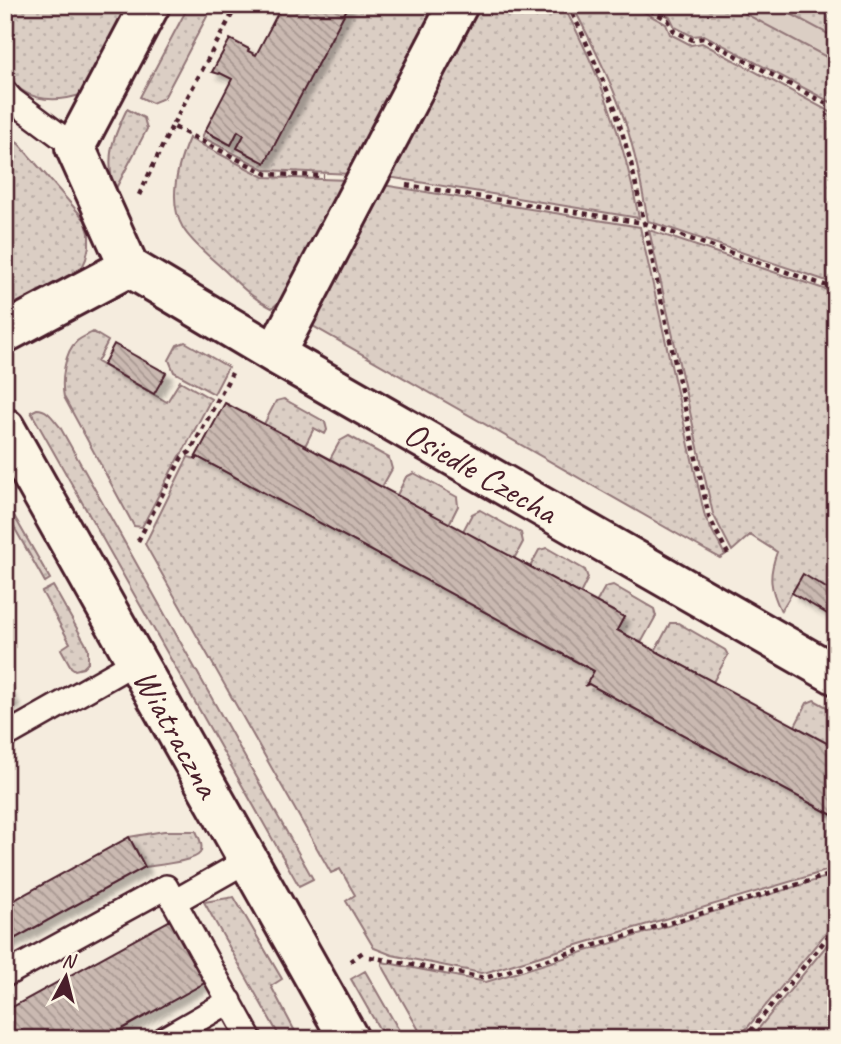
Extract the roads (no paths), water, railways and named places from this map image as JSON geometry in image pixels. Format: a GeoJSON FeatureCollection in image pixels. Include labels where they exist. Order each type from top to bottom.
{"type":"FeatureCollection","features":[{"type":"Feature","properties":{"kind":"street"},"geometry":{"type":"LineString","coordinates":[[5,333],[129,267],[75,147],[150,5]]}},
{"type":"Feature","properties":{"kind":"street"},"geometry":{"type":"LineString","coordinates":[[275,354],[458,5]]}},
{"type":"Feature","properties":{"kind":"street","name":"Osiedle Czecha"},"geometry":{"type":"LineString","coordinates":[[129,267],[275,354],[836,675]]}},
{"type":"Feature","properties":{"kind":"street","name":"Wiatraczna"},"geometry":{"type":"LineString","coordinates":[[5,428],[349,1039]]}},
{"type":"Feature","properties":{"kind":"lane"},"geometry":{"type":"LineString","coordinates":[[5,92],[75,147]]}},
{"type":"Feature","properties":{"kind":"lane"},"geometry":{"type":"LineString","coordinates":[[5,736],[137,661]]}},
{"type":"Feature","properties":{"kind":"lane"},"geometry":{"type":"LineString","coordinates":[[174,902],[248,860]]}},
{"type":"Feature","properties":{"kind":"lane"},"geometry":{"type":"LineString","coordinates":[[5,975],[166,887],[250,1039]]}},
{"type":"Feature","properties":{"kind":"lane"},"geometry":{"type":"LineString","coordinates":[[164,1039],[230,1001]]}}]}
